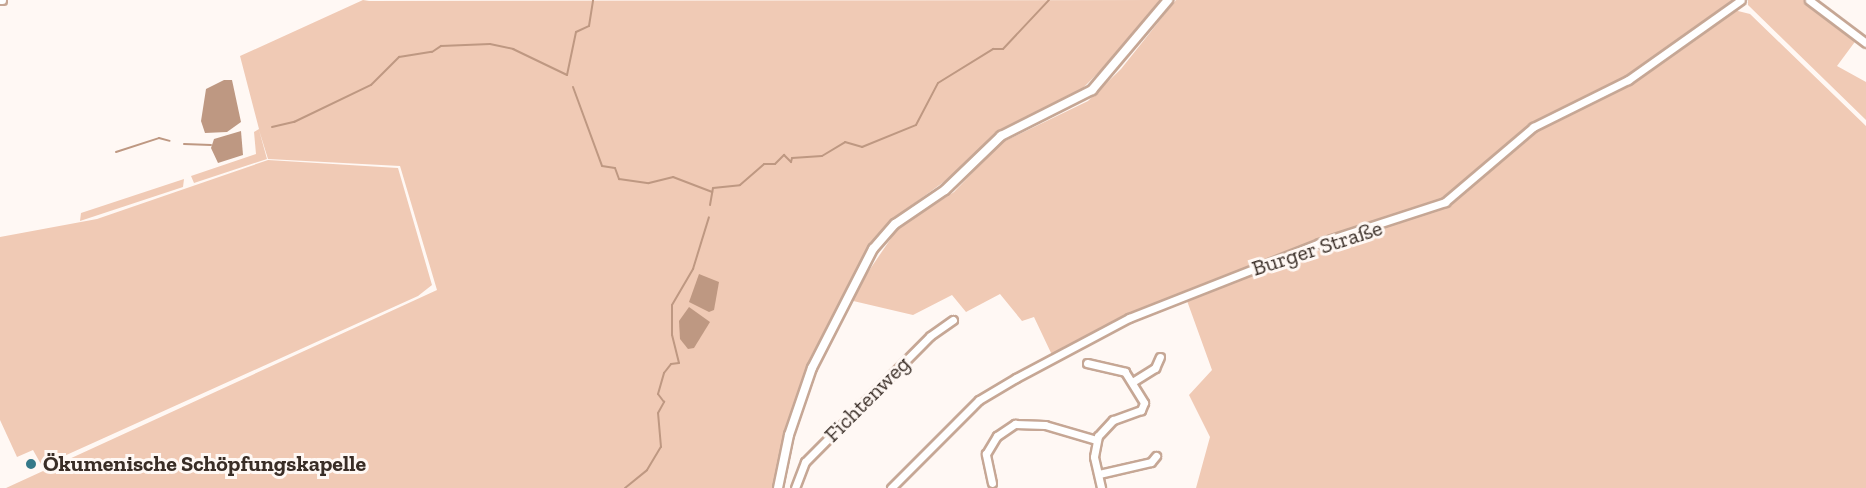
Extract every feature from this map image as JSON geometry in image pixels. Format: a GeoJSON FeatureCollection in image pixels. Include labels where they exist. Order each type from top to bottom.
{"type":"FeatureCollection","features":[{"type":"Feature","properties":{"kind":"street"},"geometry":{"type":"LineString","coordinates":[[778,488],[812,368],[858,274],[884,236],[945,190],[1001,136],[1092,90],[1167,0]]}},
{"type":"Feature","properties":{"kind":"street","name":"Burger Straße"},"geometry":{"type":"LineString","coordinates":[[891,488],[979,400],[1024,374],[1138,314],[1318,243],[1445,202],[1533,127],[1628,80],[1741,0]]}},
{"type":"Feature","properties":{"kind":"street"},"geometry":{"type":"LineString","coordinates":[[1809,0],[1866,43]]}},
{"type":"Feature","properties":{"kind":"street","name":"Fichtenweg"},"geometry":{"type":"LineString","coordinates":[[795,488],[805,462],[930,336],[952,320]]}},
{"type":"Feature","properties":{"kind":"street"},"geometry":{"type":"LineString","coordinates":[[1134,381],[1155,368],[1160,357]]}},
{"type":"Feature","properties":{"kind":"street"},"geometry":{"type":"LineString","coordinates":[[1087,363],[1117,367],[1134,381],[1143,407],[1113,420],[1096,440],[1101,488]]}},
{"type":"Feature","properties":{"kind":"street"},"geometry":{"type":"LineString","coordinates":[[992,483],[986,453],[997,436],[1015,424],[1045,425],[1096,440]]}},
{"type":"Feature","properties":{"kind":"street"},"geometry":{"type":"LineString","coordinates":[[1098,474],[1150,462],[1156,456]]}},
{"type":"Feature","properties":{"kind":"shaded area"},"geometry":{"type":"Polygon","coordinates":[[[363,0],[1160,0],[1124,47],[1076,95],[1002,130],[945,181],[890,221],[870,246],[810,358],[784,433],[774,488],[6,488],[437,290],[400,166],[268,159],[259,130],[267,159],[194,183],[191,176],[256,154],[254,132],[259,129],[240,56],[363,0]]]}},
{"type":"Feature","properties":{"kind":"shaded area"},"geometry":{"type":"Polygon","coordinates":[[[1176,0],[1736,0],[1626,77],[1532,126],[1440,202],[1291,249],[1111,323],[1052,355],[1034,317],[1022,321],[1000,294],[966,312],[952,295],[913,315],[849,300],[898,228],[954,192],[1001,143],[1088,101],[1121,69],[1176,0]]]}},
{"type":"Feature","properties":{"kind":"shaded area"},"geometry":{"type":"Polygon","coordinates":[[[1748,0],[1806,0],[1857,39],[1837,66],[1866,82],[1866,120],[1748,5],[1748,0]]]}},
{"type":"Feature","properties":{"kind":"shaded area"},"geometry":{"type":"Polygon","coordinates":[[[1730,9],[1750,14],[1866,126],[1866,488],[1196,488],[1210,437],[1189,395],[1212,370],[1186,298],[1300,252],[1440,208],[1467,192],[1534,129],[1627,83],[1730,9]]]}},
{"type":"Feature","properties":{"kind":"shaded area"},"geometry":{"type":"Polygon","coordinates":[[[224,80],[232,80],[241,122],[227,132],[205,133],[201,121],[206,89],[224,80]]]}},
{"type":"Feature","properties":{"kind":"shaded area"},"geometry":{"type":"Polygon","coordinates":[[[241,131],[243,155],[218,163],[211,148],[214,139],[241,131]]]}},
{"type":"Feature","properties":{"kind":"shaded area"},"geometry":{"type":"Polygon","coordinates":[[[268,160],[398,168],[432,285],[418,296],[42,466],[33,450],[17,457],[0,420],[0,237],[97,219],[268,160]]]}},
{"type":"Feature","properties":{"kind":"shaded area"},"geometry":{"type":"Polygon","coordinates":[[[184,179],[183,187],[80,221],[81,213],[184,179]]]}},
{"type":"Feature","properties":{"kind":"shaded area"},"geometry":{"type":"Polygon","coordinates":[[[699,274],[719,282],[714,310],[709,312],[689,302],[699,274]]]}},
{"type":"Feature","properties":{"kind":"shaded area"},"geometry":{"type":"Polygon","coordinates":[[[689,307],[710,322],[694,348],[688,349],[680,339],[679,321],[689,307]]]}},
{"type":"Feature","properties":{"kind":"waterway"},"geometry":{"type":"LineString","coordinates":[[272,127],[294,122],[371,85],[399,57],[432,52],[441,46],[490,44],[513,49],[567,75],[576,32],[589,26],[593,0]]}},
{"type":"Feature","properties":{"kind":"waterway"},"geometry":{"type":"LineString","coordinates":[[710,205],[713,188],[740,185],[764,164],[775,164],[784,155],[791,162],[792,158],[822,156],[845,142],[862,147],[916,125],[938,83],[993,49],[1003,49],[1049,0]]}},
{"type":"Feature","properties":{"kind":"waterway"},"geometry":{"type":"LineString","coordinates":[[573,87],[602,166],[615,168],[619,179],[649,183],[673,177],[712,192]]}},
{"type":"Feature","properties":{"kind":"waterway"},"geometry":{"type":"LineString","coordinates":[[116,152],[159,138],[170,141]]}},
{"type":"Feature","properties":{"kind":"waterway"},"geometry":{"type":"LineString","coordinates":[[184,144],[211,145]]}},
{"type":"Feature","properties":{"kind":"waterway"},"geometry":{"type":"LineString","coordinates":[[625,488],[647,470],[661,447],[658,413],[664,402],[658,394],[664,373],[671,364],[679,363],[672,335],[672,305],[693,269],[709,217]]}},
{"type":"Feature","properties":{"kind":"place","name":"Ökumenische Schöpfungskapelle"},"geometry":{"type":"Point","coordinates":[31,464]}}]}
